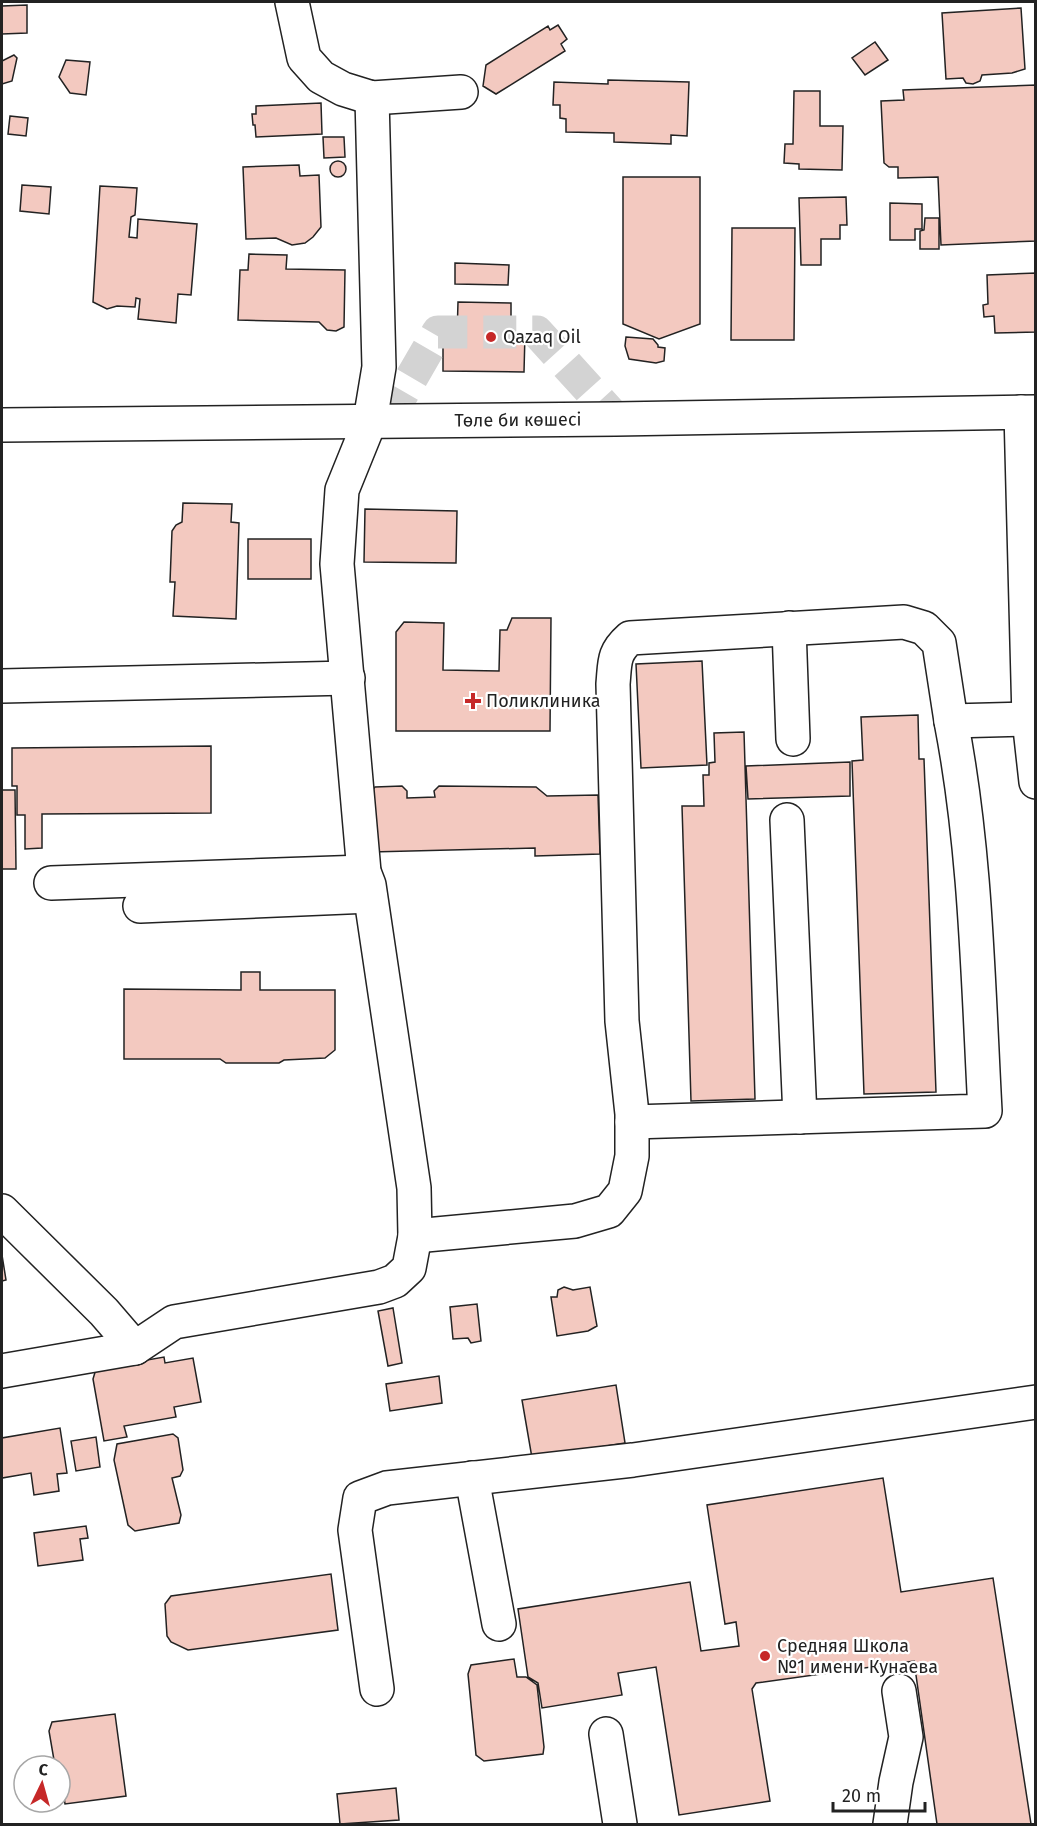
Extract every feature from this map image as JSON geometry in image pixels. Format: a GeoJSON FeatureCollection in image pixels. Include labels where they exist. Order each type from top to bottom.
{"type":"FeatureCollection","features":[{"type":"Feature","properties":{"kind":"street"},"geometry":{"type":"LineString","coordinates":[[292,2],[304,58],[321,76],[343,89],[372,98],[461,92]]}},
{"type":"Feature","properties":{"kind":"street"},"geometry":{"type":"LineString","coordinates":[[2,1371],[135,1348],[174,1322],[379,1287],[394,1281],[409,1268],[416,1236],[414,1188],[367,884],[337,564],[342,490],[370,421],[379,367],[372,98]]}},
{"type":"Feature","properties":{"kind":"street"},"geometry":{"type":"LineString","coordinates":[[1028,412],[1029,720],[1035,782]]}},
{"type":"Feature","properties":{"kind":"street","name":"Төле би көшесі"},"geometry":{"type":"LineString","coordinates":[[2,425],[1028,412]]}},
{"type":"Feature","properties":{"kind":"street"},"geometry":{"type":"LineString","coordinates":[[416,1236],[575,1221],[609,1211],[626,1191],[632,1156],[632,1122],[622,1021],[613,684],[619,647],[630,638],[789,628],[904,622],[924,628],[939,643],[958,758],[971,860],[985,1111],[632,1122]]}},
{"type":"Feature","properties":{"kind":"street"},"geometry":{"type":"LineString","coordinates":[[789,628],[793,739]]}},
{"type":"Feature","properties":{"kind":"street"},"geometry":{"type":"LineString","coordinates":[[2,686],[348,678]]}},
{"type":"Feature","properties":{"kind":"street"},"geometry":{"type":"LineString","coordinates":[[951,721],[1029,720]]}},
{"type":"Feature","properties":{"kind":"street"},"geometry":{"type":"LineString","coordinates":[[787,820],[800,1117]]}},
{"type":"Feature","properties":{"kind":"street"},"geometry":{"type":"LineString","coordinates":[[51,883],[367,884]]}},
{"type":"Feature","properties":{"kind":"street"},"geometry":{"type":"LineString","coordinates":[[140,906],[367,884]]}},
{"type":"Feature","properties":{"kind":"street"},"geometry":{"type":"LineString","coordinates":[[2,1211],[104,1312],[135,1348]]}},
{"type":"Feature","properties":{"kind":"street"},"geometry":{"type":"LineString","coordinates":[[377,1689],[355,1530],[360,1498],[387,1488],[633,1460],[1035,1402]]}},
{"type":"Feature","properties":{"kind":"street"},"geometry":{"type":"LineString","coordinates":[[471,1478],[499,1624]]}},
{"type":"Feature","properties":{"kind":"street"},"geometry":{"type":"LineString","coordinates":[[890,1824],[906,1737],[899,1691]]}},
{"type":"Feature","properties":{"kind":"street"},"geometry":{"type":"LineString","coordinates":[[606,1734],[620,1824]]}},
{"type":"Feature","properties":{"kind":"building"},"geometry":{"type":"Polygon","coordinates":[[[27,5],[27,33],[2,34],[2,6],[27,5]]]}},
{"type":"Feature","properties":{"kind":"building"},"geometry":{"type":"Polygon","coordinates":[[[1021,8],[1025,69],[1012,73],[982,75],[980,81],[973,84],[966,83],[963,78],[946,79],[942,13],[1021,8]]]}},
{"type":"Feature","properties":{"kind":"building"},"geometry":{"type":"Polygon","coordinates":[[[558,25],[567,39],[561,44],[565,51],[496,94],[483,86],[486,65],[548,26],[550,30],[558,25]]]}},
{"type":"Feature","properties":{"kind":"building"},"geometry":{"type":"Polygon","coordinates":[[[875,42],[888,60],[865,75],[852,58],[875,42]]]}},
{"type":"Feature","properties":{"kind":"building"},"geometry":{"type":"Polygon","coordinates":[[[14,55],[17,58],[12,81],[2,84],[2,61],[14,55]]]}},
{"type":"Feature","properties":{"kind":"building"},"geometry":{"type":"Polygon","coordinates":[[[66,60],[90,62],[86,95],[70,93],[59,77],[66,60]]]}},
{"type":"Feature","properties":{"kind":"building"},"geometry":{"type":"Polygon","coordinates":[[[608,80],[689,82],[687,136],[671,135],[671,144],[614,142],[614,133],[566,132],[566,119],[560,118],[560,105],[553,105],[554,82],[608,84],[608,80]]]}},
{"type":"Feature","properties":{"kind":"building"},"geometry":{"type":"Polygon","coordinates":[[[1036,85],[1036,241],[941,245],[938,177],[898,178],[898,167],[889,167],[884,163],[881,101],[904,100],[903,90],[1036,85]]]}},
{"type":"Feature","properties":{"kind":"building"},"geometry":{"type":"Polygon","coordinates":[[[794,91],[820,91],[820,126],[843,126],[842,170],[799,169],[799,164],[784,163],[785,144],[793,144],[794,91]]]}},
{"type":"Feature","properties":{"kind":"building"},"geometry":{"type":"Polygon","coordinates":[[[321,103],[322,134],[256,137],[252,114],[256,114],[256,106],[321,103]]]}},
{"type":"Feature","properties":{"kind":"building"},"geometry":{"type":"Polygon","coordinates":[[[10,116],[28,118],[26,136],[8,134],[10,116]]]}},
{"type":"Feature","properties":{"kind":"building"},"geometry":{"type":"Polygon","coordinates":[[[323,137],[344,137],[345,157],[324,158],[323,137]]]}},
{"type":"Feature","properties":{"kind":"building"},"geometry":{"type":"Polygon","coordinates":[[[338,161],[344,163],[346,169],[344,175],[338,177],[332,175],[330,169],[332,163],[338,161]]]}},
{"type":"Feature","properties":{"kind":"building"},"geometry":{"type":"Polygon","coordinates":[[[299,165],[300,176],[319,175],[321,227],[305,243],[292,245],[276,238],[246,239],[243,167],[299,165]]]}},
{"type":"Feature","properties":{"kind":"building"},"geometry":{"type":"Polygon","coordinates":[[[623,177],[700,177],[700,324],[659,339],[623,324],[623,177]]]}},
{"type":"Feature","properties":{"kind":"building"},"geometry":{"type":"Polygon","coordinates":[[[22,185],[51,187],[49,214],[20,211],[22,185]]]}},
{"type":"Feature","properties":{"kind":"building"},"geometry":{"type":"Polygon","coordinates":[[[100,186],[137,188],[135,215],[131,217],[129,237],[137,238],[138,219],[197,224],[191,295],[178,294],[176,323],[138,319],[140,299],[136,298],[135,307],[117,306],[107,309],[93,302],[100,186]]]}},
{"type":"Feature","properties":{"kind":"building"},"geometry":{"type":"Polygon","coordinates":[[[846,197],[847,225],[840,225],[840,239],[821,239],[821,265],[801,265],[799,198],[846,197]]]}},
{"type":"Feature","properties":{"kind":"building"},"geometry":{"type":"Polygon","coordinates":[[[890,203],[922,204],[922,229],[915,229],[915,240],[890,240],[890,203]]]}},
{"type":"Feature","properties":{"kind":"building"},"geometry":{"type":"Polygon","coordinates":[[[925,218],[939,218],[939,249],[920,249],[920,231],[924,230],[925,218]]]}},
{"type":"Feature","properties":{"kind":"building"},"geometry":{"type":"Polygon","coordinates":[[[732,228],[795,228],[794,340],[731,340],[732,228]]]}},
{"type":"Feature","properties":{"kind":"building"},"geometry":{"type":"Polygon","coordinates":[[[249,254],[287,255],[286,269],[345,270],[344,327],[336,331],[327,330],[319,322],[238,320],[240,270],[248,270],[249,254]]]}},
{"type":"Feature","properties":{"kind":"building"},"geometry":{"type":"Polygon","coordinates":[[[455,263],[509,265],[508,285],[455,284],[455,263]]]}},
{"type":"Feature","properties":{"kind":"building"},"geometry":{"type":"Polygon","coordinates":[[[1036,273],[1036,332],[995,333],[994,316],[984,317],[983,305],[988,304],[987,275],[1036,273]]]}},
{"type":"Feature","properties":{"kind":"building","name":"Qazaq Oil"},"geometry":{"type":"Polygon","coordinates":[[[458,302],[511,303],[511,334],[525,334],[524,372],[443,371],[443,337],[457,337],[458,302]]]}},
{"type":"Feature","properties":{"kind":"building"},"geometry":{"type":"Polygon","coordinates":[[[626,337],[653,339],[658,347],[665,348],[664,361],[656,363],[629,359],[625,346],[626,337]]]}},
{"type":"Feature","properties":{"kind":"building"},"geometry":{"type":"Polygon","coordinates":[[[183,503],[232,504],[231,522],[239,523],[236,619],[173,616],[175,582],[170,582],[172,531],[182,522],[183,503]]]}},
{"type":"Feature","properties":{"kind":"building"},"geometry":{"type":"Polygon","coordinates":[[[365,509],[457,511],[456,563],[364,562],[365,509]]]}},
{"type":"Feature","properties":{"kind":"building"},"geometry":{"type":"Polygon","coordinates":[[[248,539],[311,539],[311,579],[248,579],[248,539]]]}},
{"type":"Feature","properties":{"kind":"building","name":"Поликлиника"},"geometry":{"type":"Polygon","coordinates":[[[512,618],[551,618],[550,731],[396,731],[396,632],[404,622],[444,623],[443,670],[499,671],[500,630],[507,630],[512,618]]]}},
{"type":"Feature","properties":{"kind":"building"},"geometry":{"type":"Polygon","coordinates":[[[702,661],[707,765],[641,768],[636,664],[702,661]]]}},
{"type":"Feature","properties":{"kind":"building"},"geometry":{"type":"Polygon","coordinates":[[[918,715],[919,759],[924,759],[936,1092],[864,1094],[852,761],[863,760],[861,717],[918,715]]]}},
{"type":"Feature","properties":{"kind":"building"},"geometry":{"type":"Polygon","coordinates":[[[744,732],[755,1099],[691,1101],[682,806],[704,806],[703,775],[709,775],[709,763],[715,762],[714,733],[744,732]]]}},
{"type":"Feature","properties":{"kind":"building"},"geometry":{"type":"Polygon","coordinates":[[[211,746],[211,813],[42,814],[42,848],[25,849],[25,815],[17,815],[17,786],[12,786],[12,748],[211,746]]]}},
{"type":"Feature","properties":{"kind":"building"},"geometry":{"type":"Polygon","coordinates":[[[850,762],[850,796],[748,799],[746,766],[850,762]]]}},
{"type":"Feature","properties":{"kind":"building"},"geometry":{"type":"Polygon","coordinates":[[[402,786],[407,791],[407,798],[435,797],[434,791],[439,786],[536,787],[547,796],[598,795],[600,854],[535,856],[535,848],[371,852],[370,793],[375,787],[402,786]]]}},
{"type":"Feature","properties":{"kind":"building"},"geometry":{"type":"Polygon","coordinates":[[[2,790],[15,790],[16,869],[2,869],[2,790]]]}},
{"type":"Feature","properties":{"kind":"building"},"geometry":{"type":"Polygon","coordinates":[[[241,972],[260,972],[260,990],[335,990],[335,1050],[325,1058],[284,1060],[279,1063],[226,1063],[220,1059],[124,1059],[124,989],[241,990],[241,972]]]}},
{"type":"Feature","properties":{"kind":"building"},"geometry":{"type":"Polygon","coordinates":[[[2,1255],[6,1280],[2,1281],[2,1255]]]}},
{"type":"Feature","properties":{"kind":"building"},"geometry":{"type":"Polygon","coordinates":[[[564,1287],[573,1290],[590,1287],[597,1326],[588,1331],[557,1336],[551,1297],[557,1297],[558,1290],[564,1287]]]}},
{"type":"Feature","properties":{"kind":"building"},"geometry":{"type":"Polygon","coordinates":[[[477,1304],[481,1341],[471,1343],[468,1338],[453,1339],[450,1307],[477,1304]]]}},
{"type":"Feature","properties":{"kind":"building"},"geometry":{"type":"Polygon","coordinates":[[[393,1308],[402,1363],[388,1366],[378,1311],[393,1308]]]}},
{"type":"Feature","properties":{"kind":"building"},"geometry":{"type":"Polygon","coordinates":[[[164,1357],[165,1363],[193,1358],[201,1402],[174,1407],[176,1417],[124,1426],[127,1437],[104,1441],[93,1379],[96,1369],[164,1357]]]}},
{"type":"Feature","properties":{"kind":"building"},"geometry":{"type":"Polygon","coordinates":[[[439,1376],[442,1403],[390,1411],[386,1384],[439,1376]]]}},
{"type":"Feature","properties":{"kind":"building"},"geometry":{"type":"Polygon","coordinates":[[[616,1385],[625,1443],[532,1458],[522,1400],[616,1385]]]}},
{"type":"Feature","properties":{"kind":"building"},"geometry":{"type":"Polygon","coordinates":[[[60,1428],[67,1473],[57,1474],[59,1491],[34,1495],[31,1473],[2,1478],[2,1438],[60,1428]]]}},
{"type":"Feature","properties":{"kind":"building"},"geometry":{"type":"Polygon","coordinates":[[[173,1434],[178,1438],[183,1470],[180,1476],[172,1478],[181,1515],[179,1523],[135,1531],[128,1525],[114,1460],[117,1444],[173,1434]]]}},
{"type":"Feature","properties":{"kind":"building"},"geometry":{"type":"Polygon","coordinates":[[[96,1437],[100,1467],[76,1471],[71,1441],[96,1437]]]}},
{"type":"Feature","properties":{"kind":"building","name":"Средняя Школа №1 имени Кунаева"},"geometry":{"type":"Polygon","coordinates":[[[883,1478],[901,1592],[993,1578],[1031,1824],[937,1824],[914,1661],[756,1683],[752,1689],[770,1801],[679,1815],[656,1667],[618,1673],[622,1695],[542,1708],[538,1683],[528,1677],[518,1609],[690,1582],[701,1651],[739,1646],[736,1622],[725,1624],[707,1505],[883,1478]]]}},
{"type":"Feature","properties":{"kind":"building"},"geometry":{"type":"Polygon","coordinates":[[[86,1526],[88,1538],[80,1539],[83,1560],[38,1566],[34,1533],[86,1526]]]}},
{"type":"Feature","properties":{"kind":"building"},"geometry":{"type":"Polygon","coordinates":[[[331,1574],[338,1630],[188,1650],[171,1642],[167,1636],[165,1604],[171,1596],[331,1574]]]}},
{"type":"Feature","properties":{"kind":"building"},"geometry":{"type":"Polygon","coordinates":[[[514,1659],[517,1677],[526,1677],[537,1685],[543,1754],[484,1761],[476,1755],[468,1674],[471,1665],[514,1659]]]}},
{"type":"Feature","properties":{"kind":"building"},"geometry":{"type":"Polygon","coordinates":[[[115,1714],[126,1796],[72,1803],[72,1754],[53,1754],[49,1731],[52,1722],[115,1714]]]}},
{"type":"Feature","properties":{"kind":"building"},"geometry":{"type":"Polygon","coordinates":[[[396,1788],[399,1820],[340,1824],[337,1794],[396,1788]]]}},
{"type":"Feature","properties":{"kind":"tunnel"},"geometry":{"type":"LineString","coordinates":[[387,420],[438,332],[537,332],[616,419]]}},
{"type":"Feature","properties":{"kind":"place","name":"Qazaq Oil"},"geometry":{"type":"Point","coordinates":[491,337]}},
{"type":"Feature","properties":{"kind":"place","name":"Поликлиника"},"geometry":{"type":"Point","coordinates":[473,701]}},
{"type":"Feature","properties":{"kind":"place","name":"Средняя Школа №1 имени Кунаева"},"geometry":{"type":"Point","coordinates":[765,1656]}}]}
